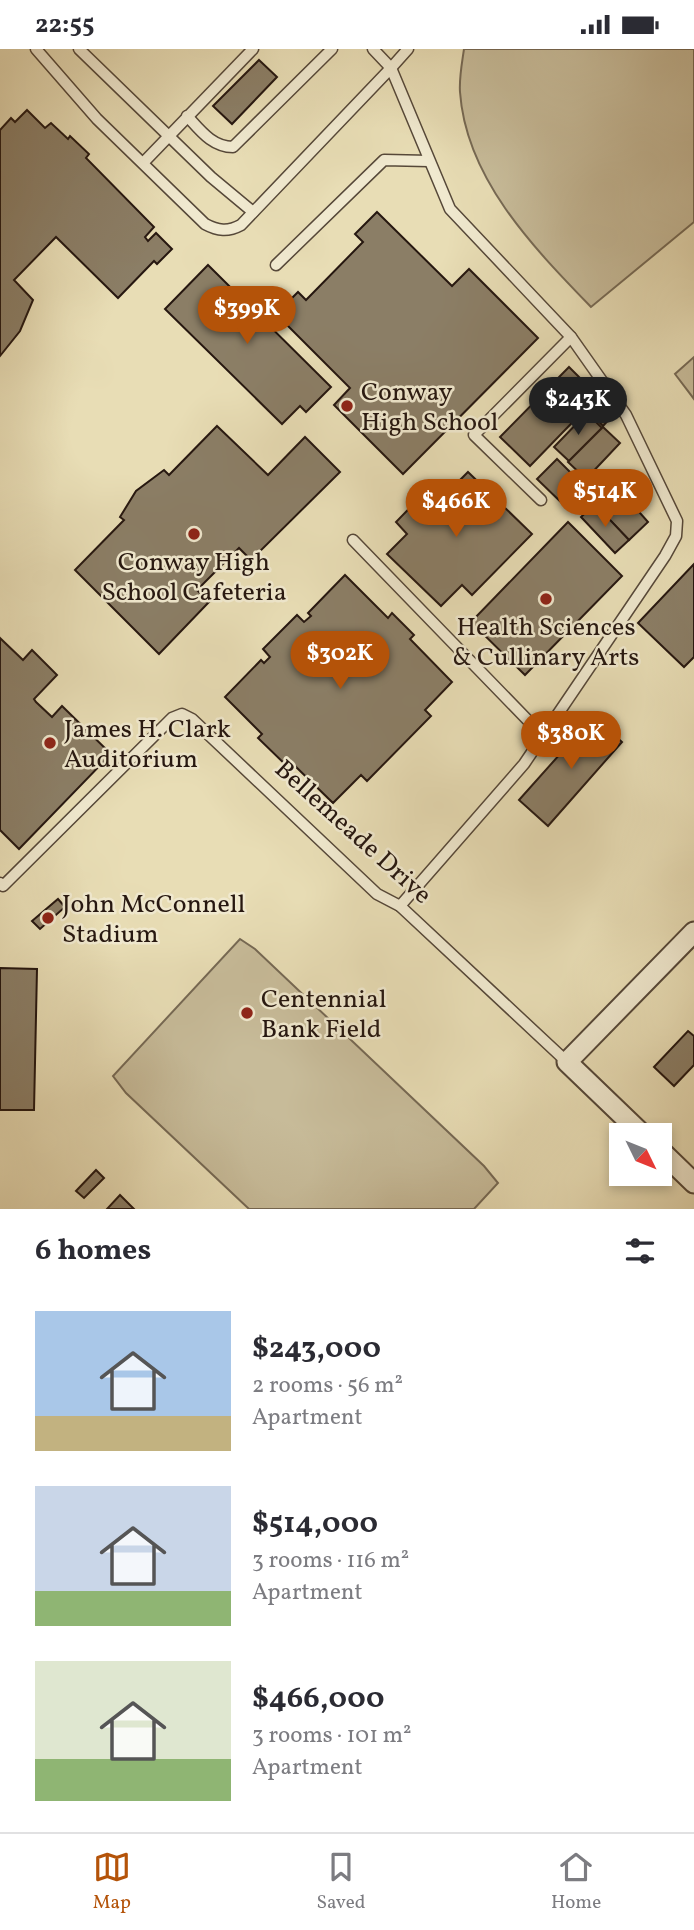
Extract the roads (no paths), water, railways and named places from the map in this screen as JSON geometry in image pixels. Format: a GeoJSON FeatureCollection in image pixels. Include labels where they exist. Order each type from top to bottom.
{"type":"FeatureCollection","features":[{"type":"Feature","properties":{"kind":"street"},"geometry":{"type":"LineString","coordinates":[[567,1062],[694,932]]}},
{"type":"Feature","properties":{"kind":"street","name":"Bellemeade Drive"},"geometry":{"type":"LineString","coordinates":[[567,1062],[630,1123]]}},
{"type":"Feature","properties":{"kind":"street"},"geometry":{"type":"LineString","coordinates":[[672,1162],[694,1183]]}},
{"type":"Feature","properties":{"kind":"lane"},"geometry":{"type":"LineString","coordinates":[[36,49],[97,119],[205,223],[213,228],[232,230],[241,225],[408,49]]}},
{"type":"Feature","properties":{"kind":"lane"},"geometry":{"type":"LineString","coordinates":[[79,49],[211,177],[253,212]]}},
{"type":"Feature","properties":{"kind":"lane"},"geometry":{"type":"LineString","coordinates":[[142,163],[253,49]]}},
{"type":"Feature","properties":{"kind":"lane"},"geometry":{"type":"LineString","coordinates":[[187,116],[208,139],[224,147],[233,147],[332,49]]}},
{"type":"Feature","properties":{"kind":"lane"},"geometry":{"type":"LineString","coordinates":[[373,49],[391,68],[450,209],[571,337],[626,415],[671,504],[678,531],[666,556],[524,764],[400,906]]}},
{"type":"Feature","properties":{"kind":"lane"},"geometry":{"type":"LineString","coordinates":[[276,265],[384,160],[429,161]]}},
{"type":"Feature","properties":{"kind":"lane"},"geometry":{"type":"LineString","coordinates":[[541,500],[474,435],[571,337]]}},
{"type":"Feature","properties":{"kind":"lane"},"geometry":{"type":"LineString","coordinates":[[353,540],[542,735]]}},
{"type":"Feature","properties":{"kind":"lane","name":"Bellemeade Drive"},"geometry":{"type":"LineString","coordinates":[[1,886],[172,718],[182,714],[192,719],[377,894],[400,906],[567,1062]]}},
{"type":"Feature","properties":{"kind":"place","name":"Conway High School"},"geometry":{"type":"Point","coordinates":[347,406]}},
{"type":"Feature","properties":{"kind":"place","name":"Conway High School Cafeteria"},"geometry":{"type":"Point","coordinates":[194,534]}},
{"type":"Feature","properties":{"kind":"place","name":"Health Sciences & Cullinary Arts"},"geometry":{"type":"Point","coordinates":[546,599]}},
{"type":"Feature","properties":{"kind":"place","name":"James H. Clark Auditorium"},"geometry":{"type":"Point","coordinates":[50,743]}},
{"type":"Feature","properties":{"kind":"place","name":"John McConnell Stadium"},"geometry":{"type":"Point","coordinates":[48,918]}},
{"type":"Feature","properties":{"kind":"place","name":"Centennial Bank Field"},"geometry":{"type":"Point","coordinates":[247,1013]}}]}
